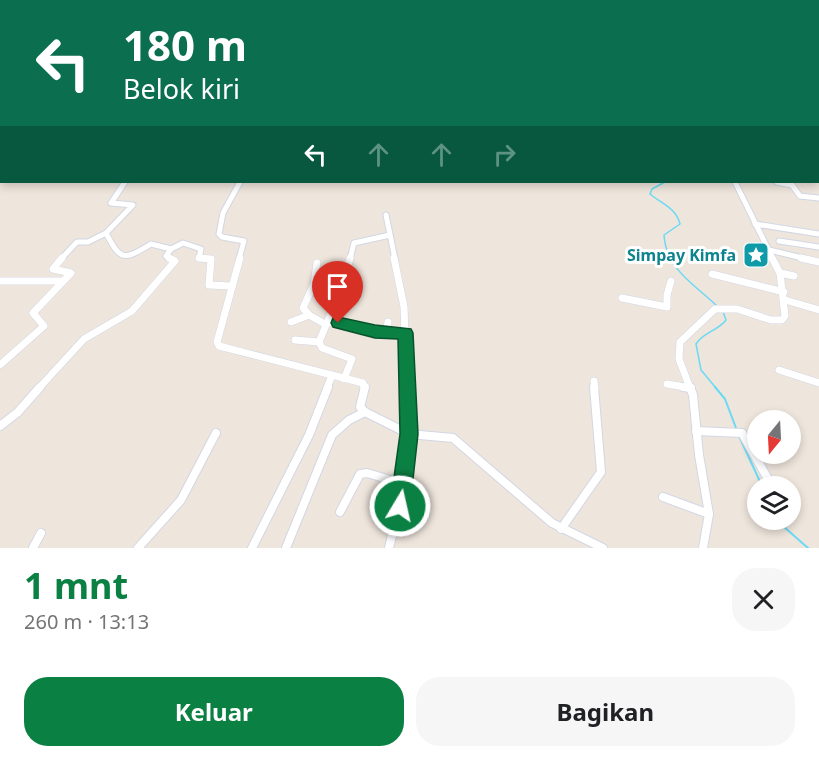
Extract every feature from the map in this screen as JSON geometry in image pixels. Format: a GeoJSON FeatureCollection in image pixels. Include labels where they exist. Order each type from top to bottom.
{"type":"FeatureCollection","features":[{"type":"Feature","properties":{"kind":"street"},"geometry":{"type":"LineString","coordinates":[[0,365],[44,326],[33,313],[71,272],[53,269],[69,247],[76,243],[88,242],[106,232],[133,205],[111,203],[124,183]]}},
{"type":"Feature","properties":{"kind":"street"},"geometry":{"type":"LineString","coordinates":[[239,183],[223,213],[219,234],[222,237],[244,240],[217,342],[219,346],[365,384],[360,402],[360,407],[364,412],[409,434],[453,438],[561,529],[603,548]]}},
{"type":"Feature","properties":{"kind":"street"},"geometry":{"type":"LineString","coordinates":[[703,548],[709,514],[692,388],[679,359],[680,342],[716,309],[732,309],[771,320],[782,320],[784,316],[785,300],[780,273],[735,183]]}},
{"type":"Feature","properties":{"kind":"street"},"geometry":{"type":"LineString","coordinates":[[785,183],[792,185],[797,195],[819,198]]}},
{"type":"Feature","properties":{"kind":"street"},"geometry":{"type":"LineString","coordinates":[[386,215],[404,307],[409,434],[404,484],[389,548]]}},
{"type":"Feature","properties":{"kind":"street"},"geometry":{"type":"LineString","coordinates":[[754,224],[819,234]]}},
{"type":"Feature","properties":{"kind":"street"},"geometry":{"type":"LineString","coordinates":[[106,232],[117,254],[122,257],[131,256],[149,244],[171,249]]}},
{"type":"Feature","properties":{"kind":"street"},"geometry":{"type":"LineString","coordinates":[[344,379],[352,359],[322,348],[319,342],[342,287],[354,243],[390,235]]}},
{"type":"Feature","properties":{"kind":"street"},"geometry":{"type":"LineString","coordinates":[[770,250],[819,261],[816,247],[779,241]]}},
{"type":"Feature","properties":{"kind":"street"},"geometry":{"type":"LineString","coordinates":[[0,426],[18,412],[66,356],[84,339],[132,311],[175,261],[166,256],[171,249],[183,243],[199,247],[201,249],[199,258],[211,260],[209,285],[232,286]]}},
{"type":"Feature","properties":{"kind":"street"},"geometry":{"type":"LineString","coordinates":[[316,263],[314,284],[303,305],[303,310],[309,315],[325,324],[332,322],[386,332],[406,333]]}},
{"type":"Feature","properties":{"kind":"street"},"geometry":{"type":"LineString","coordinates":[[780,273],[794,276]]}},
{"type":"Feature","properties":{"kind":"street"},"geometry":{"type":"LineString","coordinates":[[712,274],[745,280],[753,285],[784,292]]}},
{"type":"Feature","properties":{"kind":"street"},"geometry":{"type":"LineString","coordinates":[[0,281],[63,281]]}},
{"type":"Feature","properties":{"kind":"street"},"geometry":{"type":"LineString","coordinates":[[622,298],[667,307],[667,295],[671,281]]}},
{"type":"Feature","properties":{"kind":"street"},"geometry":{"type":"LineString","coordinates":[[785,300],[819,310]]}},
{"type":"Feature","properties":{"kind":"street"},"geometry":{"type":"LineString","coordinates":[[291,322],[309,315]]}},
{"type":"Feature","properties":{"kind":"street"},"geometry":{"type":"LineString","coordinates":[[386,332],[387,322]]}},
{"type":"Feature","properties":{"kind":"street"},"geometry":{"type":"LineString","coordinates":[[295,340],[319,342]]}},
{"type":"Feature","properties":{"kind":"street"},"geometry":{"type":"LineString","coordinates":[[779,370],[819,383]]}},
{"type":"Feature","properties":{"kind":"street"},"geometry":{"type":"LineString","coordinates":[[252,548],[303,449],[332,375]]}},
{"type":"Feature","properties":{"kind":"street"},"geometry":{"type":"LineString","coordinates":[[561,529],[601,472],[594,381]]}},
{"type":"Feature","properties":{"kind":"street"},"geometry":{"type":"LineString","coordinates":[[667,384],[692,388]]}},
{"type":"Feature","properties":{"kind":"street"},"geometry":{"type":"LineString","coordinates":[[286,548],[308,499],[332,435],[349,420],[364,412]]}},
{"type":"Feature","properties":{"kind":"street"},"geometry":{"type":"LineString","coordinates":[[696,431],[735,431],[743,434],[766,476]]}},
{"type":"Feature","properties":{"kind":"street"},"geometry":{"type":"LineString","coordinates":[[138,548],[181,500],[216,433]]}},
{"type":"Feature","properties":{"kind":"street"},"geometry":{"type":"LineString","coordinates":[[340,512],[360,474],[367,473],[404,484]]}},
{"type":"Feature","properties":{"kind":"street"},"geometry":{"type":"LineString","coordinates":[[663,497],[709,514]]}},
{"type":"Feature","properties":{"kind":"street"},"geometry":{"type":"LineString","coordinates":[[33,548],[41,533]]}},
{"type":"Feature","properties":{"kind":"waterway"},"geometry":{"type":"LineString","coordinates":[[663,183],[652,189],[650,194],[672,210],[680,224],[664,235],[670,257],[683,275],[717,306]]}},
{"type":"Feature","properties":{"kind":"waterway"},"geometry":{"type":"LineString","coordinates":[[716,388],[701,370],[696,344],[726,320],[723,312]]}},
{"type":"Feature","properties":{"kind":"waterway"},"geometry":{"type":"LineString","coordinates":[[715,387],[725,399],[736,428]]}},
{"type":"Feature","properties":{"kind":"waterway"},"geometry":{"type":"LineString","coordinates":[[739,436],[757,476]]}},
{"type":"Feature","properties":{"kind":"waterway"},"geometry":{"type":"LineString","coordinates":[[788,530],[808,548]]}},
{"type":"Feature","properties":{"kind":"place","name":"Simpay Kimfa"},"geometry":{"type":"Point","coordinates":[756,255]}},
{"type":"Feature","properties":{"kind":"route"},"geometry":{"type":"LineString","coordinates":[[338,323],[375,332],[406,333],[409,434],[400,506]]}}]}
